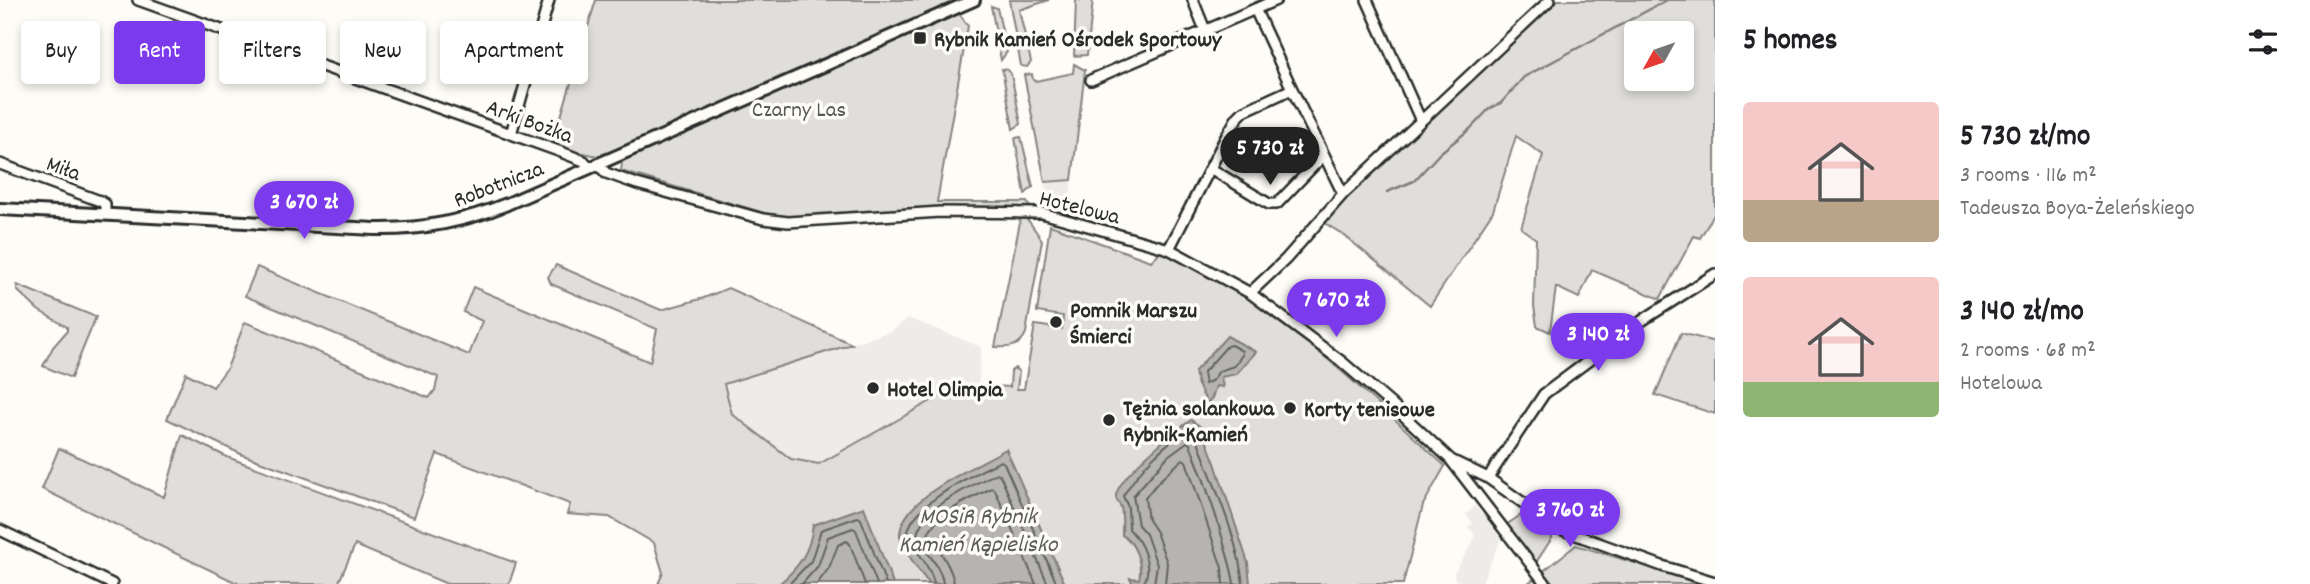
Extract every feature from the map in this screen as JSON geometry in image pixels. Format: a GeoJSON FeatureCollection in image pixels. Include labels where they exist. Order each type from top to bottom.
{"type":"FeatureCollection","features":[{"type":"Feature","properties":{"kind":"street","name":"Arki Bożka"},"geometry":{"type":"LineString","coordinates":[[138,0],[594,166]]}},
{"type":"Feature","properties":{"kind":"street"},"geometry":{"type":"LineString","coordinates":[[511,134],[549,0]]}},
{"type":"Feature","properties":{"kind":"street","name":"Robotnicza"},"geometry":{"type":"LineString","coordinates":[[0,209],[375,229],[427,228],[480,215],[974,0]]}},
{"type":"Feature","properties":{"kind":"street"},"geometry":{"type":"LineString","coordinates":[[1193,0],[1205,30]]}},
{"type":"Feature","properties":{"kind":"street"},"geometry":{"type":"LineString","coordinates":[[1091,80],[1276,0]]}},
{"type":"Feature","properties":{"kind":"street"},"geometry":{"type":"LineString","coordinates":[[1367,0],[1422,121]]}},
{"type":"Feature","properties":{"kind":"street"},"geometry":{"type":"LineString","coordinates":[[1250,293],[1286,259],[1343,194],[1550,0]]}},
{"type":"Feature","properties":{"kind":"street"},"geometry":{"type":"LineString","coordinates":[[1255,9],[1343,194]]}},
{"type":"Feature","properties":{"kind":"street"},"geometry":{"type":"LineString","coordinates":[[1169,249],[1232,125],[1244,111],[1292,89]]}},
{"type":"Feature","properties":{"kind":"street"},"geometry":{"type":"LineString","coordinates":[[1210,168],[1269,204],[1277,204],[1323,156]]}},
{"type":"Feature","properties":{"kind":"street","name":"Miła"},"geometry":{"type":"LineString","coordinates":[[0,164],[100,201],[104,204],[105,214]]}},
{"type":"Feature","properties":{"kind":"street","name":"Hotelowa"},"geometry":{"type":"LineString","coordinates":[[594,166],[637,184],[763,219],[788,222],[940,212],[1042,213],[1169,249],[1250,293],[1340,361],[1450,459],[1546,584]]}},
{"type":"Feature","properties":{"kind":"street"},"geometry":{"type":"LineString","coordinates":[[1488,478],[1544,394],[1643,320],[1715,274]]}},
{"type":"Feature","properties":{"kind":"street","name":"Hotelowa"},"geometry":{"type":"LineString","coordinates":[[1450,459],[1488,478],[1560,529],[1715,582]]}},
{"type":"Feature","properties":{"kind":"street"},"geometry":{"type":"LineString","coordinates":[[0,530],[113,584]]}},
{"type":"Feature","properties":{"kind":"shaded area"},"geometry":{"type":"Polygon","coordinates":[[[1072,180],[1068,212],[1050,208],[1045,182],[1072,180]]]}},
{"type":"Feature","properties":{"kind":"shaded area","name":"Hotel Olimpia"},"geometry":{"type":"Polygon","coordinates":[[[908,318],[981,347],[978,390],[940,390],[941,396],[819,464],[791,459],[732,414],[723,384],[892,331],[908,318]]]}},
{"type":"Feature","properties":{"kind":"shaded area"},"geometry":{"type":"Polygon","coordinates":[[[1475,506],[1482,514],[1485,512],[1503,535],[1481,584],[1464,584],[1455,579],[1454,573],[1473,542],[1475,535],[1468,527],[1473,523],[1466,515],[1475,506]]]}},
{"type":"Feature","properties":{"kind":"green space","name":"Czarny Las"},"geometry":{"type":"Polygon","coordinates":[[[596,0],[967,0],[958,12],[968,26],[937,202],[1027,202],[1030,207],[947,208],[794,218],[768,214],[621,171],[624,147],[597,156],[580,152],[576,154],[553,143],[571,84],[588,84],[588,27],[596,0]]]}},
{"type":"Feature","properties":{"kind":"green space"},"geometry":{"type":"Polygon","coordinates":[[[1009,0],[1049,0],[1019,10],[1031,62],[1027,67],[1021,66],[1009,0]]]}},
{"type":"Feature","properties":{"kind":"green space"},"geometry":{"type":"Polygon","coordinates":[[[1076,0],[1093,0],[1087,55],[1074,56],[1076,0]]]}},
{"type":"Feature","properties":{"kind":"green space"},"geometry":{"type":"Polygon","coordinates":[[[1558,0],[1715,0],[1715,213],[1700,238],[1694,236],[1660,299],[1592,270],[1579,298],[1556,287],[1550,332],[1537,326],[1534,306],[1536,239],[1521,228],[1543,155],[1516,136],[1493,211],[1430,306],[1345,236],[1325,223],[1348,197],[1558,0]]]}},
{"type":"Feature","properties":{"kind":"green space"},"geometry":{"type":"Polygon","coordinates":[[[991,6],[997,8],[1007,52],[1001,60],[991,6]]]}},
{"type":"Feature","properties":{"kind":"green space"},"geometry":{"type":"Polygon","coordinates":[[[1074,64],[1085,70],[1072,180],[1045,182],[1024,75],[1032,74],[1033,80],[1036,81],[1073,73],[1074,64]]]}},
{"type":"Feature","properties":{"kind":"green space"},"geometry":{"type":"Polygon","coordinates":[[[1002,69],[1011,74],[1021,124],[1013,129],[1002,69]]]}},
{"type":"Feature","properties":{"kind":"green space"},"geometry":{"type":"Polygon","coordinates":[[[1021,137],[1033,187],[1025,194],[1015,138],[1021,137]]]}},
{"type":"Feature","properties":{"kind":"green space"},"geometry":{"type":"Polygon","coordinates":[[[1021,217],[1028,220],[1042,240],[1026,333],[1014,346],[995,347],[1021,217]]]}},
{"type":"Feature","properties":{"kind":"green space"},"geometry":{"type":"Polygon","coordinates":[[[1050,225],[1151,261],[1161,251],[1232,288],[1316,349],[1445,466],[1423,505],[1403,584],[658,584],[663,573],[654,543],[609,517],[567,514],[570,504],[437,454],[414,517],[243,455],[167,419],[186,373],[213,387],[227,368],[245,322],[429,398],[435,390],[438,377],[245,296],[257,267],[469,355],[482,321],[463,312],[473,287],[650,362],[657,329],[551,284],[548,277],[556,265],[661,310],[728,288],[852,344],[724,384],[732,414],[791,459],[819,464],[940,396],[940,390],[977,390],[978,385],[1010,387],[1011,371],[1015,368],[1019,372],[1017,389],[1024,389],[1035,325],[1062,329],[1063,316],[1037,312],[1050,225]]]}},
{"type":"Feature","properties":{"kind":"green space"},"geometry":{"type":"Polygon","coordinates":[[[17,285],[96,317],[71,378],[43,366],[67,327],[38,310],[17,290],[17,285]]]}},
{"type":"Feature","properties":{"kind":"green space"},"geometry":{"type":"Polygon","coordinates":[[[1681,333],[1715,342],[1715,414],[1655,395],[1681,333]]]}},
{"type":"Feature","properties":{"kind":"green space"},"geometry":{"type":"Polygon","coordinates":[[[182,435],[227,457],[516,563],[509,584],[447,584],[355,545],[338,584],[239,584],[42,489],[59,448],[164,497],[182,435]]]}},
{"type":"Feature","properties":{"kind":"green space"},"geometry":{"type":"Polygon","coordinates":[[[1524,513],[1552,534],[1537,561],[1534,561],[1506,525],[1524,513]]]}},
{"type":"Feature","properties":{"kind":"green space"},"geometry":{"type":"Polygon","coordinates":[[[1576,545],[1704,584],[1527,584],[1576,545]]]}},
{"type":"Feature","properties":{"kind":"water"},"geometry":{"type":"Polygon","coordinates":[[[1227,336],[1256,352],[1236,374],[1221,377],[1223,387],[1216,386],[1207,403],[1197,383],[1195,371],[1227,336]]]}},
{"type":"Feature","properties":{"kind":"water"},"geometry":{"type":"Polygon","coordinates":[[[1191,420],[1201,427],[1215,463],[1248,563],[1250,584],[1133,584],[1130,578],[1139,579],[1140,567],[1134,548],[1122,535],[1122,510],[1116,498],[1118,490],[1147,456],[1191,420]]]}},
{"type":"Feature","properties":{"kind":"water","name":"MOSiR Rybnik Kamień Kąpielisko"},"geometry":{"type":"Polygon","coordinates":[[[1006,449],[1065,584],[930,584],[903,545],[900,534],[904,520],[927,495],[1006,449]]]}},
{"type":"Feature","properties":{"kind":"water"},"geometry":{"type":"Polygon","coordinates":[[[864,507],[893,584],[779,584],[802,558],[813,525],[864,507]]]}},
{"type":"Feature","properties":{"kind":"waterway"},"geometry":{"type":"LineString","coordinates":[[1387,192],[1414,181],[1440,153],[1470,129],[1489,109],[1501,103],[1524,77],[1667,0]]}},
{"type":"Feature","properties":{"kind":"place","name":"Rybnik Kamień Ośrodek Sportowy"},"geometry":{"type":"Point","coordinates":[920,38]}},
{"type":"Feature","properties":{"kind":"place","name":"Pomnik Marszu Śmierci"},"geometry":{"type":"Point","coordinates":[1056,322]}},
{"type":"Feature","properties":{"kind":"place","name":"Hotel Olimpia"},"geometry":{"type":"Point","coordinates":[873,388]}},
{"type":"Feature","properties":{"kind":"place","name":"Korty tenisowe"},"geometry":{"type":"Point","coordinates":[1290,408]}},
{"type":"Feature","properties":{"kind":"place","name":"Tężnia solankowa Rybnik-Kamień"},"geometry":{"type":"Point","coordinates":[1109,420]}}]}
